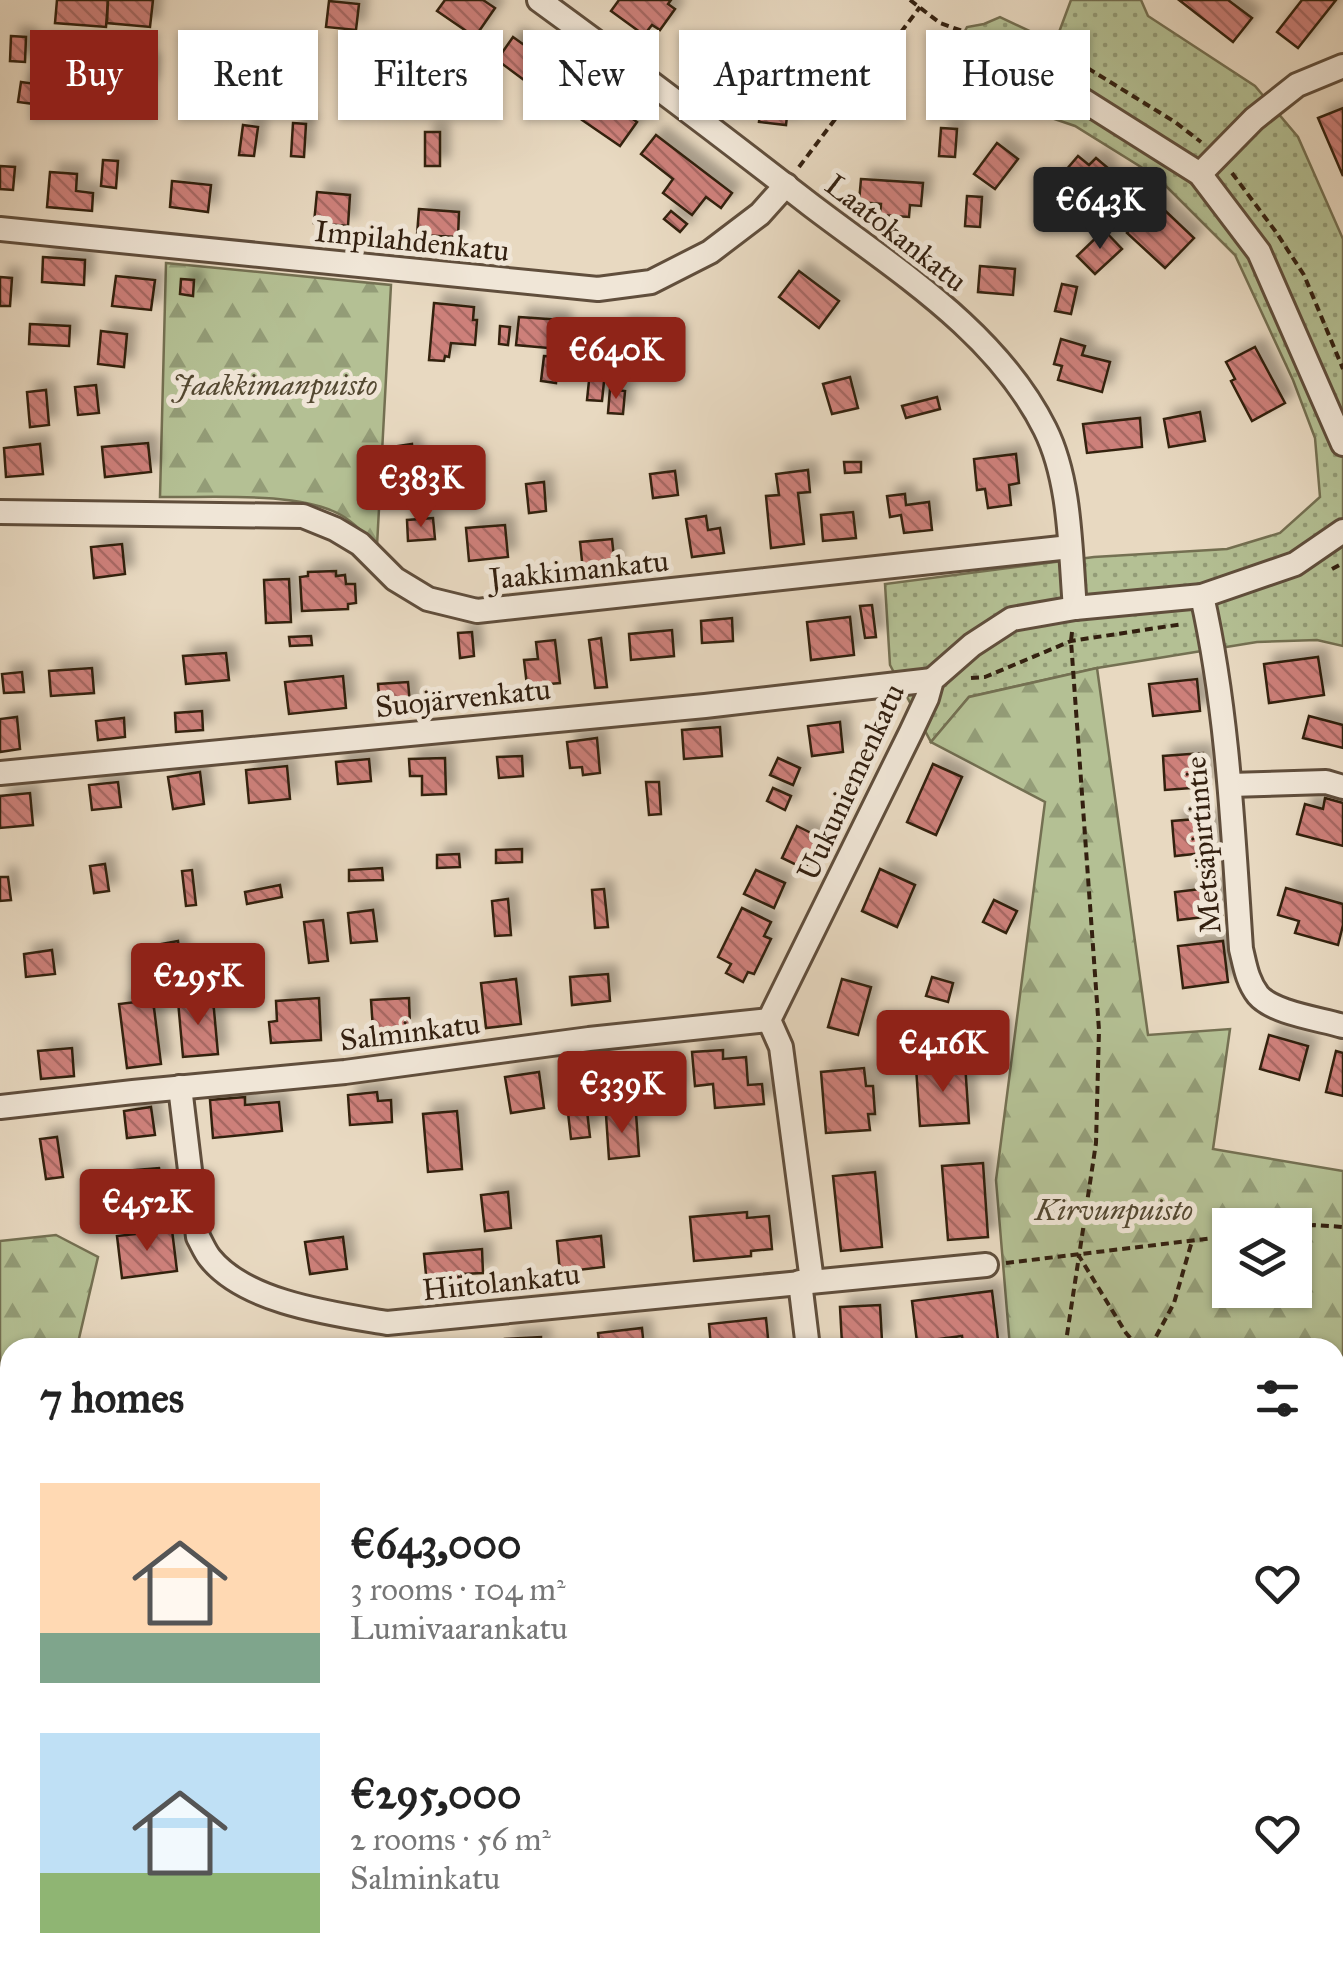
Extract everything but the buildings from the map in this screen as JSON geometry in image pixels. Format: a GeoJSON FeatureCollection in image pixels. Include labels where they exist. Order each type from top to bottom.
{"type":"FeatureCollection","features":[{"type":"Feature","properties":{"kind":"street","name":"Laatokankatu"},"geometry":{"type":"LineString","coordinates":[[539,0],[685,106],[938,302],[988,347],[1026,396],[1046,431],[1061,470],[1076,608]]}},
{"type":"Feature","properties":{"kind":"street"},"geometry":{"type":"LineString","coordinates":[[1200,174],[1254,119],[1297,85],[1343,66]]}},
{"type":"Feature","properties":{"kind":"street"},"geometry":{"type":"LineString","coordinates":[[1090,104],[1200,174],[1259,252],[1343,444]]}},
{"type":"Feature","properties":{"kind":"street","name":"Impilahdenkatu"},"geometry":{"type":"LineString","coordinates":[[0,229],[598,289],[650,282],[710,252],[760,214],[786,185]]}},
{"type":"Feature","properties":{"kind":"street","name":"Jaakkimankatu"},"geometry":{"type":"LineString","coordinates":[[0,512],[303,516],[360,544],[395,579],[428,599],[477,611],[1070,547]]}},
{"type":"Feature","properties":{"kind":"street","name":"Uukuniemenkatu"},"geometry":{"type":"LineString","coordinates":[[769,1020],[911,732],[932,680],[982,638],[1012,619],[1076,608],[1202,596],[1295,564],[1343,531]]}},
{"type":"Feature","properties":{"kind":"street","name":"Metsäpirtintie"},"geometry":{"type":"LineString","coordinates":[[1202,596],[1220,694],[1241,948],[1247,975],[1260,998],[1283,1010],[1343,1026]]}},
{"type":"Feature","properties":{"kind":"street","name":"Suojärvenkatu"},"geometry":{"type":"LineString","coordinates":[[0,773],[705,706],[932,680]]}},
{"type":"Feature","properties":{"kind":"street"},"geometry":{"type":"LineString","coordinates":[[1230,785],[1326,782],[1343,787]]}},
{"type":"Feature","properties":{"kind":"street"},"geometry":{"type":"LineString","coordinates":[[769,1020],[782,1047],[806,1281],[808,1338]]}},
{"type":"Feature","properties":{"kind":"street","name":"Salminkatu"},"geometry":{"type":"LineString","coordinates":[[0,1107],[345,1072],[589,1039],[769,1020]]}},
{"type":"Feature","properties":{"kind":"street","name":"Hiitolankatu"},"geometry":{"type":"LineString","coordinates":[[180,1087],[198,1238],[211,1259],[229,1276],[255,1290],[334,1314],[388,1323],[986,1266]]}},
{"type":"Feature","properties":{"kind":"path"},"geometry":{"type":"LineString","coordinates":[[786,185],[920,7],[910,0]]}},
{"type":"Feature","properties":{"kind":"path"},"geometry":{"type":"LineString","coordinates":[[1126,92],[1210,149]]}},
{"type":"Feature","properties":{"kind":"path"},"geometry":{"type":"LineString","coordinates":[[1231,172],[1304,275],[1343,368]]}},
{"type":"Feature","properties":{"kind":"path"},"geometry":{"type":"LineString","coordinates":[[1328,571],[1343,564]]}},
{"type":"Feature","properties":{"kind":"path"},"geometry":{"type":"LineString","coordinates":[[1067,1338],[1096,1143],[1099,1030],[1071,641],[1076,608]]}},
{"type":"Feature","properties":{"kind":"path"},"geometry":{"type":"LineString","coordinates":[[932,680],[985,678],[1071,641],[1208,621]]}},
{"type":"Feature","properties":{"kind":"path"},"geometry":{"type":"LineString","coordinates":[[1312,1225],[1343,1227]]}},
{"type":"Feature","properties":{"kind":"path"},"geometry":{"type":"LineString","coordinates":[[986,1266],[1212,1238]]}},
{"type":"Feature","properties":{"kind":"path"},"geometry":{"type":"LineString","coordinates":[[1155,1338],[1174,1303],[1192,1241]]}},
{"type":"Feature","properties":{"kind":"path"},"geometry":{"type":"LineString","coordinates":[[1079,1256],[1131,1338]]}},
{"type":"Feature","properties":{"kind":"green space"},"geometry":{"type":"Polygon","coordinates":[[[1071,0],[1141,0],[1148,16],[1255,86],[1298,137],[1343,239],[1343,646],[1317,640],[1257,642],[1097,668],[969,697],[931,742],[890,665],[885,584],[1094,557],[1227,549],[1280,533],[1320,497],[1315,438],[1293,380],[1235,255],[1157,177],[1075,126],[1057,120],[1090,120],[1090,30],[1060,30],[1071,0]]]}},
{"type":"Feature","properties":{"kind":"green space"},"geometry":{"type":"Polygon","coordinates":[[[1000,17],[1028,30],[965,30],[967,27],[1000,17]]]}},
{"type":"Feature","properties":{"kind":"green space","name":"Jaakkimanpuisto"},"geometry":{"type":"Polygon","coordinates":[[[166,263],[391,285],[377,546],[341,515],[302,502],[254,497],[160,497],[166,263]]]}},
{"type":"Feature","properties":{"kind":"green space","name":"Kirvunpuisto"},"geometry":{"type":"Polygon","coordinates":[[[1097,668],[1148,1035],[1230,1029],[1213,1149],[1343,1171],[1343,1338],[1009,1338],[996,1180],[1045,802],[931,742],[969,697],[1097,668]]]}},
{"type":"Feature","properties":{"kind":"green space"},"geometry":{"type":"Polygon","coordinates":[[[56,1235],[98,1257],[79,1338],[0,1338],[0,1241],[56,1235]]]}}]}
